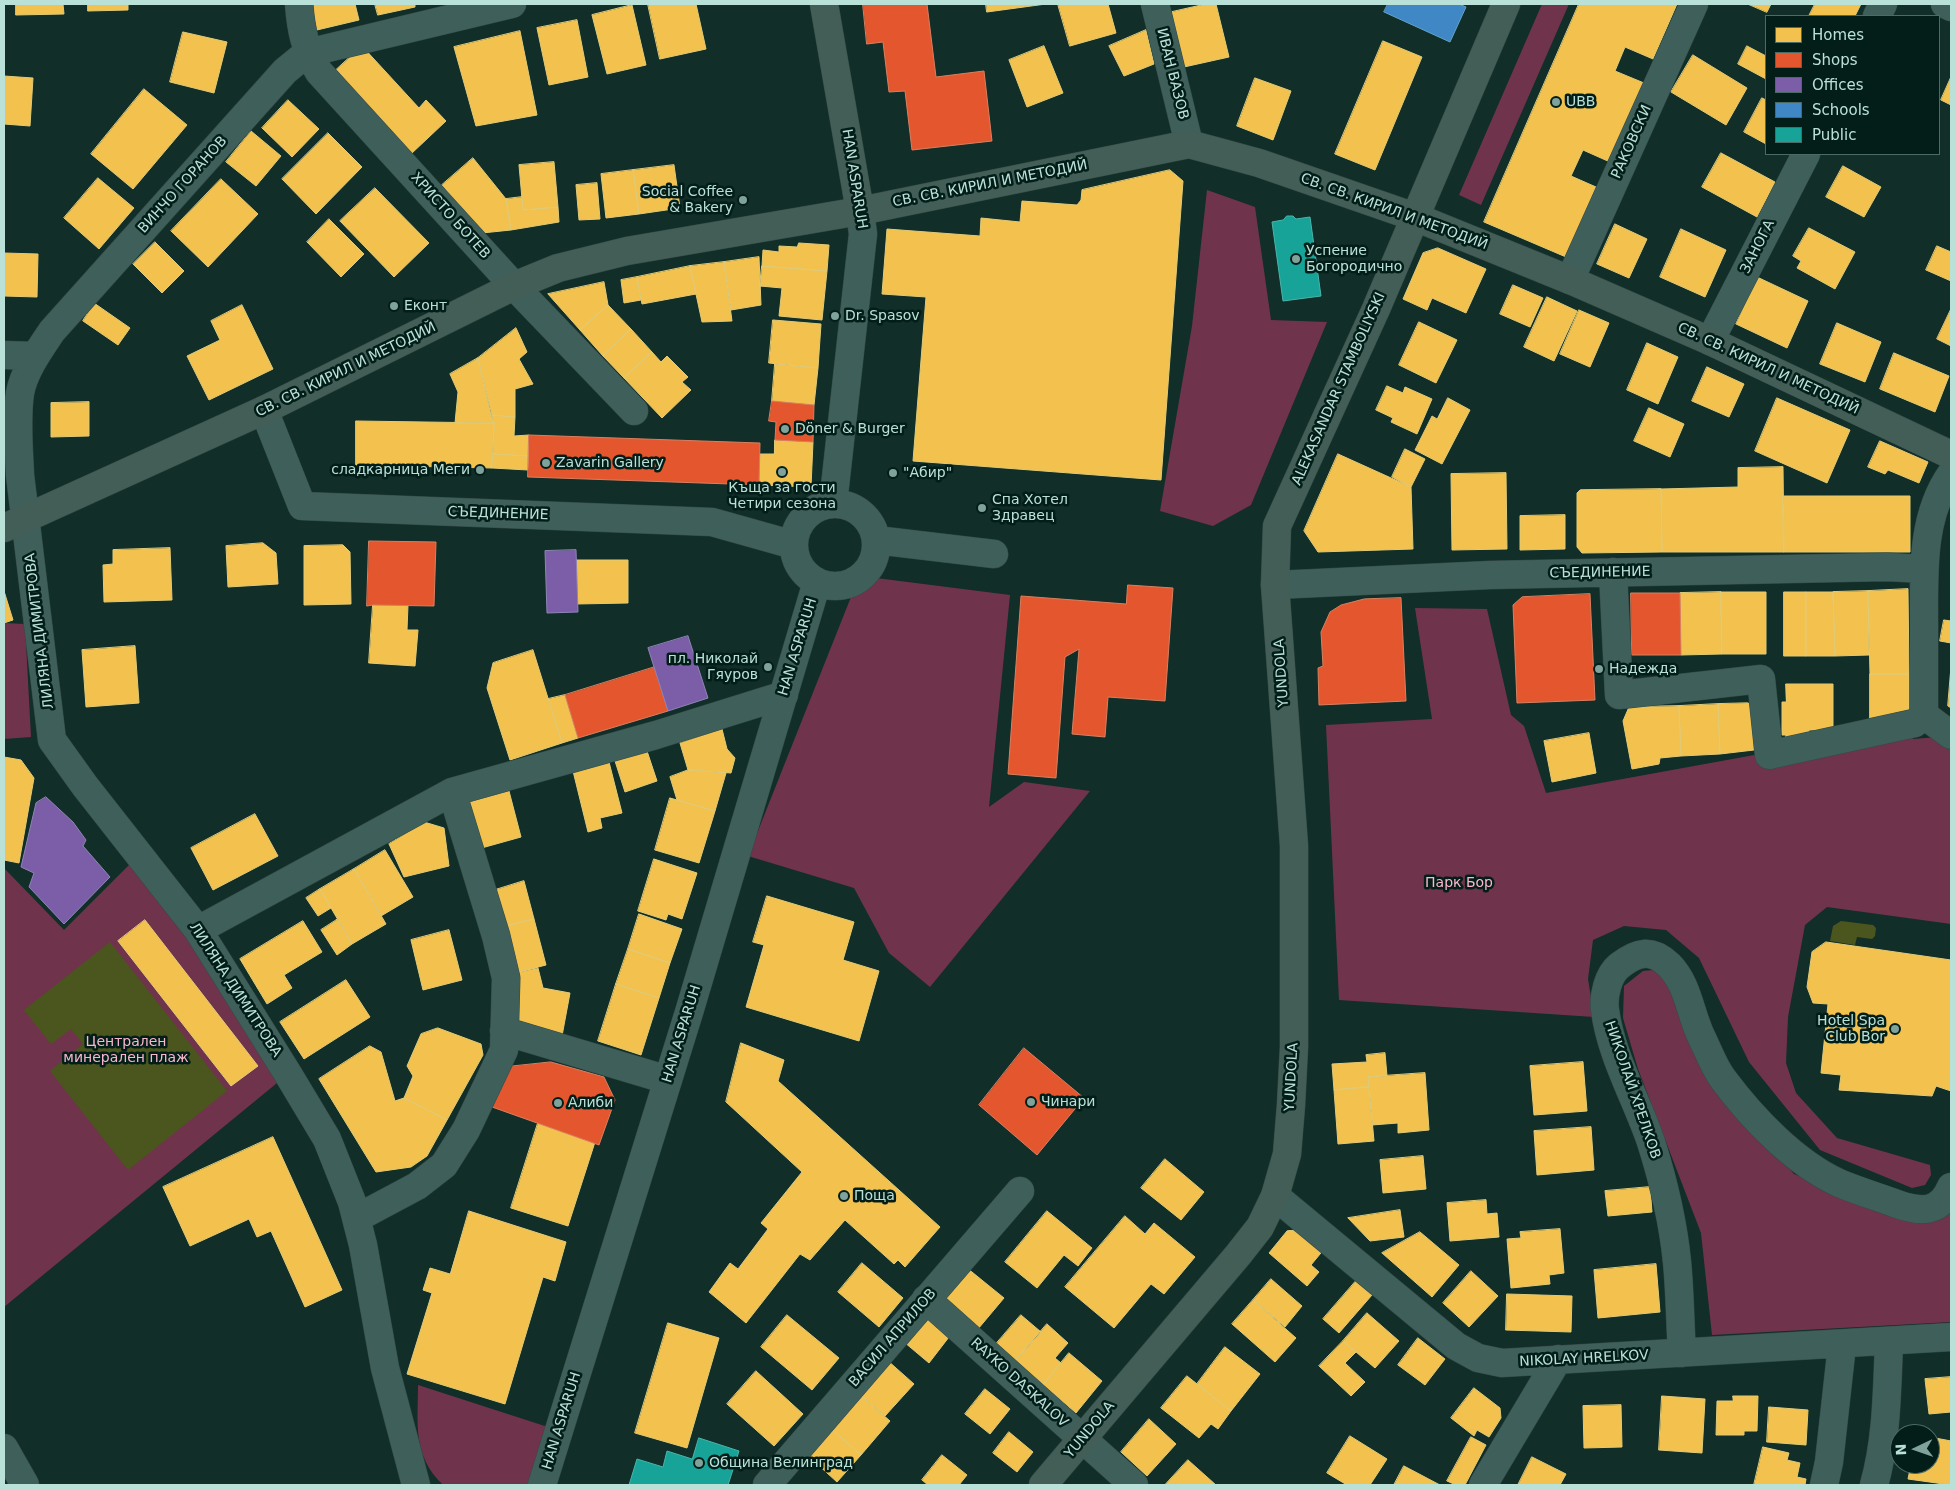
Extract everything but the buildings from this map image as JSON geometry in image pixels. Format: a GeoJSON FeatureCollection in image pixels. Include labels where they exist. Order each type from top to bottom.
{"type":"FeatureCollection","features":[{"type":"Feature","properties":{"kind":"street","name":"ХРИСТО БОТЕВ"},"geometry":{"type":"LineString","coordinates":[[300,4],[300,24],[307,53],[319,72],[514,286],[634,411]]}},
{"type":"Feature","properties":{"kind":"street","name":"ВИНЧО ГОРАНОВ"},"geometry":{"type":"LineString","coordinates":[[15,523],[20,475],[20,392],[35,356],[52,331],[285,71],[307,53],[512,4]]}},
{"type":"Feature","properties":{"kind":"street","name":"HAN ASPARUH"},"geometry":{"type":"LineString","coordinates":[[824,4],[863,234],[833,504]]}},
{"type":"Feature","properties":{"kind":"street","name":"ИВАН ВАЗОВ"},"geometry":{"type":"LineString","coordinates":[[1155,4],[1189,144]]}},
{"type":"Feature","properties":{"kind":"street","name":"ALEKASANDAR STAMBOLIYSKI"},"geometry":{"type":"LineString","coordinates":[[1275,585],[1277,526],[1368,327],[1506,4]]}},
{"type":"Feature","properties":{"kind":"street","name":"РАКОВСКИ"},"geometry":{"type":"LineString","coordinates":[[1570,280],[1694,4]]}},
{"type":"Feature","properties":{"kind":"street"},"geometry":{"type":"LineString","coordinates":[[1877,15],[1883,4]]}},
{"type":"Feature","properties":{"kind":"street"},"geometry":{"type":"LineString","coordinates":[[1945,4],[1951,7]]}},
{"type":"Feature","properties":{"kind":"street","name":"СВ. СВ. КИРИЛ И МЕТОДИЙ"},"geometry":{"type":"LineString","coordinates":[[15,523],[264,410],[514,286],[558,268],[627,251],[860,211],[1189,144],[1259,163],[1414,217],[1570,280],[1710,341],[1951,455]]}},
{"type":"Feature","properties":{"kind":"street","name":"ЗАНОГА"},"geometry":{"type":"LineString","coordinates":[[1710,341],[1805,155]]}},
{"type":"Feature","properties":{"kind":"street"},"geometry":{"type":"LineString","coordinates":[[4,355],[35,356]]}},
{"type":"Feature","properties":{"kind":"street","name":"СЪЕДИНЕНИЕ"},"geometry":{"type":"LineString","coordinates":[[264,410],[302,506],[712,522],[794,545]]}},
{"type":"Feature","properties":{"kind":"street"},"geometry":{"type":"LineString","coordinates":[[1924,716],[1924,569],[1928,530],[1941,489],[1951,474]]}},
{"type":"Feature","properties":{"kind":"street"},"geometry":{"type":"LineString","coordinates":[[833,504],[858,510],[866,517],[876,540],[876,552],[872,564],[854,582],[842,586],[829,586],[817,582],[808,576],[800,567],[794,545],[796,533],[810,513],[821,506],[833,504]]}},
{"type":"Feature","properties":{"kind":"street","name":"ЛИЛЯНА ДИМИТРОВА"},"geometry":{"type":"LineString","coordinates":[[15,523],[52,740],[85,786],[198,930],[327,1139],[352,1202],[363,1245],[385,1368],[416,1485]]}},
{"type":"Feature","properties":{"kind":"street"},"geometry":{"type":"LineString","coordinates":[[876,540],[994,554]]}},
{"type":"Feature","properties":{"kind":"street","name":"СЪЕДИНЕНИЕ"},"geometry":{"type":"LineString","coordinates":[[1275,585],[1613,572],[1887,567],[1924,569]]}},
{"type":"Feature","properties":{"kind":"street"},"geometry":{"type":"LineString","coordinates":[[1613,572],[1619,695],[1761,680],[1769,755],[1915,723],[1924,716]]}},
{"type":"Feature","properties":{"kind":"street","name":"HAN ASPARUH"},"geometry":{"type":"LineString","coordinates":[[542,1485],[668,1080],[817,582]]}},
{"type":"Feature","properties":{"kind":"street","name":"YUNDOLA"},"geometry":{"type":"LineString","coordinates":[[1042,1485],[1260,1227],[1275,1196],[1286,1154],[1292,1105],[1294,846],[1275,585]]}},
{"type":"Feature","properties":{"kind":"street"},"geometry":{"type":"LineString","coordinates":[[198,930],[452,792],[656,735],[784,695]]}},
{"type":"Feature","properties":{"kind":"street"},"geometry":{"type":"LineString","coordinates":[[1924,716],[1951,735]]}},
{"type":"Feature","properties":{"kind":"street"},"geometry":{"type":"LineString","coordinates":[[356,1218],[417,1186],[444,1165],[466,1130],[504,1050],[506,978],[496,936],[452,792]]}},
{"type":"Feature","properties":{"kind":"street","name":"НИКОЛАЙ ХРЕЛКОВ"},"geometry":{"type":"LineString","coordinates":[[1682,1353],[1677,1260],[1668,1202],[1651,1142],[1608,1030],[1604,1007],[1608,984],[1617,968],[1636,954],[1654,955],[1670,966],[1683,984],[1700,1034],[1722,1078],[1763,1126],[1784,1147],[1838,1182],[1916,1211],[1933,1208],[1948,1195],[1951,1188]]}},
{"type":"Feature","properties":{"kind":"street"},"geometry":{"type":"LineString","coordinates":[[504,1031],[668,1080]]}},
{"type":"Feature","properties":{"kind":"street","name":"ВАСИЛ АПРИЛОВ"},"geometry":{"type":"LineString","coordinates":[[767,1485],[1020,1191]]}},
{"type":"Feature","properties":{"kind":"street","name":"NIKOLAY HRELKOV"},"geometry":{"type":"LineString","coordinates":[[1275,1196],[1456,1346],[1478,1358],[1502,1363],[1842,1345],[1951,1337]]}},
{"type":"Feature","properties":{"kind":"street","name":"RAYKO DASKALOV"},"geometry":{"type":"LineString","coordinates":[[926,1300],[1134,1485]]}},
{"type":"Feature","properties":{"kind":"street"},"geometry":{"type":"LineString","coordinates":[[1874,1485],[1878,1471],[1886,1407],[1889,1342]]}},
{"type":"Feature","properties":{"kind":"street"},"geometry":{"type":"LineString","coordinates":[[1824,1485],[1829,1462],[1842,1345]]}},
{"type":"Feature","properties":{"kind":"street"},"geometry":{"type":"LineString","coordinates":[[1483,1485],[1558,1359]]}},
{"type":"Feature","properties":{"kind":"street"},"geometry":{"type":"LineString","coordinates":[[4,1448],[25,1485]]}},
{"type":"Feature","properties":{"kind":"green space"},"geometry":{"type":"Polygon","coordinates":[[[1542,4],[1569,4],[1481,205],[1459,195],[1542,4]]]}},
{"type":"Feature","properties":{"kind":"green space"},"geometry":{"type":"Polygon","coordinates":[[[1207,190],[1255,207],[1271,320],[1327,322],[1251,505],[1213,526],[1160,511],[1192,326],[1207,190]]]}},
{"type":"Feature","properties":{"kind":"green space"},"geometry":{"type":"Polygon","coordinates":[[[876,578],[1010,595],[989,807],[1024,782],[1090,791],[930,987],[889,953],[854,888],[748,856],[851,597],[876,578]]]}},
{"type":"Feature","properties":{"kind":"green space","name":"Парк Бор"},"geometry":{"type":"Polygon","coordinates":[[[1415,608],[1487,609],[1511,715],[1524,726],[1546,793],[1864,735],[1910,730],[1913,739],[1951,736],[1951,924],[1827,907],[1805,925],[1788,1017],[1786,1063],[1796,1093],[1837,1138],[1930,1165],[1931,1175],[1925,1185],[1912,1188],[1820,1150],[1749,1062],[1699,958],[1666,930],[1624,926],[1593,940],[1588,979],[1594,1017],[1339,1000],[1326,725],[1432,719],[1415,608]]]}},
{"type":"Feature","properties":{"kind":"green space"},"geometry":{"type":"Polygon","coordinates":[[[4,623],[25,624],[31,737],[4,739],[4,623]]]}},
{"type":"Feature","properties":{"kind":"green space","name":"Централен минерален плаж"},"geometry":{"type":"Polygon","coordinates":[[[139,855],[288,1074],[4,1307],[4,868],[64,930],[139,855]]]}},
{"type":"Feature","properties":{"kind":"green space"},"geometry":{"type":"Polygon","coordinates":[[[1664,969],[1718,1088],[1794,1174],[1908,1219],[1951,1204],[1951,1322],[1712,1335],[1701,1233],[1638,1069],[1623,1018],[1624,986],[1643,971],[1664,969]]]}},
{"type":"Feature","properties":{"kind":"green space"},"geometry":{"type":"Polygon","coordinates":[[[418,1385],[551,1428],[533,1485],[443,1485],[433,1474],[421,1450],[418,1426],[418,1385]]]}},
{"type":"Feature","properties":{"kind":"shaded area"},"geometry":{"type":"Polygon","coordinates":[[[1841,921],[1873,925],[1876,928],[1875,936],[1872,939],[1857,937],[1855,945],[1830,941],[1833,926],[1841,921]]]}},
{"type":"Feature","properties":{"kind":"shaded area"},"geometry":{"type":"Polygon","coordinates":[[[110,942],[227,1091],[128,1170],[50,1071],[83,1044],[71,1029],[51,1044],[24,1010],[110,942]]]}},
{"type":"Feature","properties":{"kind":"place","name":"UBB"},"geometry":{"type":"Point","coordinates":[1556,102]}},
{"type":"Feature","properties":{"kind":"place","name":"Social Coffee & Bakery"},"geometry":{"type":"Point","coordinates":[743,200]}},
{"type":"Feature","properties":{"kind":"place","name":"Успение Богородично"},"geometry":{"type":"Point","coordinates":[1296,259]}},
{"type":"Feature","properties":{"kind":"place","name":"Еконт"},"geometry":{"type":"Point","coordinates":[394,306]}},
{"type":"Feature","properties":{"kind":"place","name":"Dr. Spasov"},"geometry":{"type":"Point","coordinates":[835,316]}},
{"type":"Feature","properties":{"kind":"place","name":"Döner & Burger"},"geometry":{"type":"Point","coordinates":[785,429]}},
{"type":"Feature","properties":{"kind":"place","name":"Zavarin Gallery"},"geometry":{"type":"Point","coordinates":[546,463]}},
{"type":"Feature","properties":{"kind":"place","name":"сладкарница Меги"},"geometry":{"type":"Point","coordinates":[480,470]}},
{"type":"Feature","properties":{"kind":"place","name":"Къща за гости Четири сезона"},"geometry":{"type":"Point","coordinates":[782,472]}},
{"type":"Feature","properties":{"kind":"place","name":"\"Абир\""},"geometry":{"type":"Point","coordinates":[893,473]}},
{"type":"Feature","properties":{"kind":"place","name":"Спа Хотел Здравец"},"geometry":{"type":"Point","coordinates":[982,508]}},
{"type":"Feature","properties":{"kind":"place","name":"пл. Николай Гяуров"},"geometry":{"type":"Point","coordinates":[768,667]}},
{"type":"Feature","properties":{"kind":"place","name":"Надежда"},"geometry":{"type":"Point","coordinates":[1599,669]}},
{"type":"Feature","properties":{"kind":"place","name":"Hotel Spa Club Bor"},"geometry":{"type":"Point","coordinates":[1895,1029]}},
{"type":"Feature","properties":{"kind":"place","name":"Чинари"},"geometry":{"type":"Point","coordinates":[1031,1102]}},
{"type":"Feature","properties":{"kind":"place","name":"Алиби"},"geometry":{"type":"Point","coordinates":[558,1103]}},
{"type":"Feature","properties":{"kind":"place","name":"Поща"},"geometry":{"type":"Point","coordinates":[844,1196]}},
{"type":"Feature","properties":{"kind":"place","name":"Община Велинград"},"geometry":{"type":"Point","coordinates":[699,1463]}}]}
